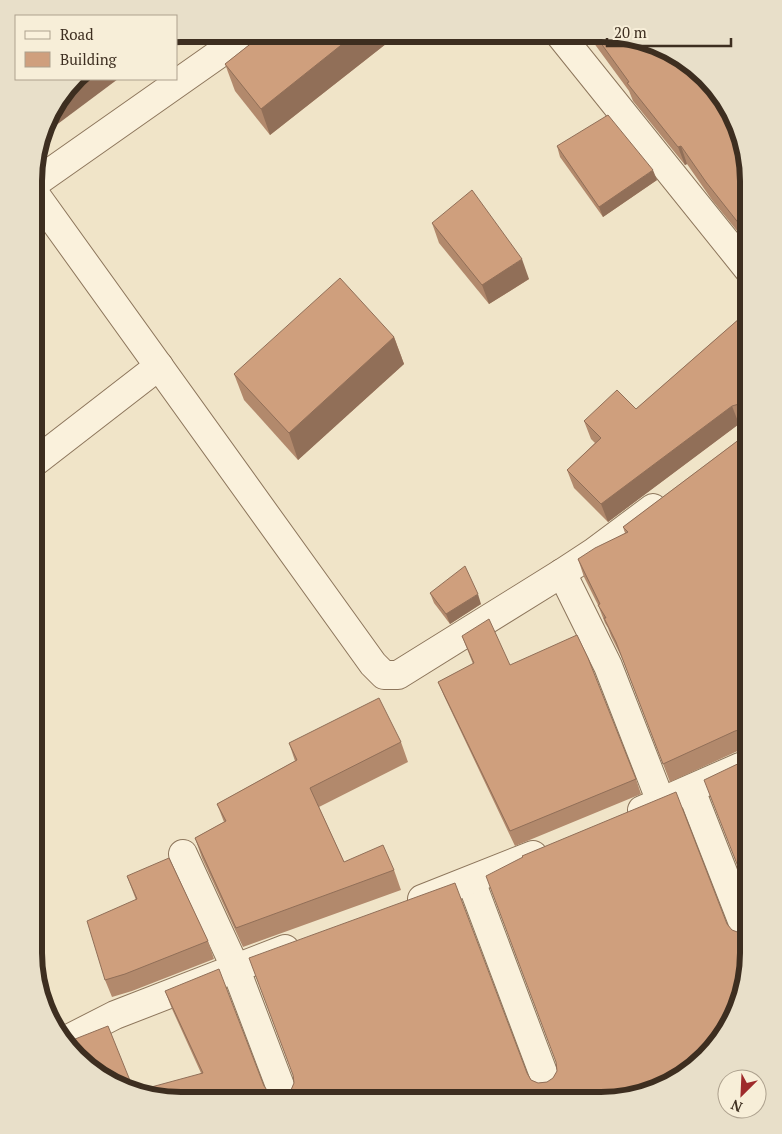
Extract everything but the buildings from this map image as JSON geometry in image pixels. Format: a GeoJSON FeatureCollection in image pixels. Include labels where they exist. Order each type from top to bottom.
{"type":"FeatureCollection","features":[{"type":"Feature","properties":{"kind":"street"},"geometry":{"type":"LineString","coordinates":[[43,177],[237,42]]}},
{"type":"Feature","properties":{"kind":"street"},"geometry":{"type":"LineString","coordinates":[[566,42],[740,259]]}},
{"type":"Feature","properties":{"kind":"street"},"geometry":{"type":"LineString","coordinates":[[43,205],[373,664],[384,675],[398,675],[562,573],[594,552],[671,494]]}},
{"type":"Feature","properties":{"kind":"street"},"geometry":{"type":"LineString","coordinates":[[43,455],[158,366]]}},
{"type":"Feature","properties":{"kind":"street"},"geometry":{"type":"LineString","coordinates":[[562,573],[608,666],[662,802]]}},
{"type":"Feature","properties":{"kind":"street"},"geometry":{"type":"LineString","coordinates":[[616,821],[739,768]]}},
{"type":"Feature","properties":{"kind":"street"},"geometry":{"type":"LineString","coordinates":[[691,790],[739,913]]}},
{"type":"Feature","properties":{"kind":"street"},"geometry":{"type":"LineString","coordinates":[[398,908],[471,881],[552,847]]}},
{"type":"Feature","properties":{"kind":"street"},"geometry":{"type":"LineString","coordinates":[[183,854],[235,967],[282,1092]]}},
{"type":"Feature","properties":{"kind":"street"},"geometry":{"type":"LineString","coordinates":[[471,881],[548,1086]]}},
{"type":"Feature","properties":{"kind":"street"},"geometry":{"type":"LineString","coordinates":[[72,1037],[115,1015],[235,967],[308,941]]}}]}
